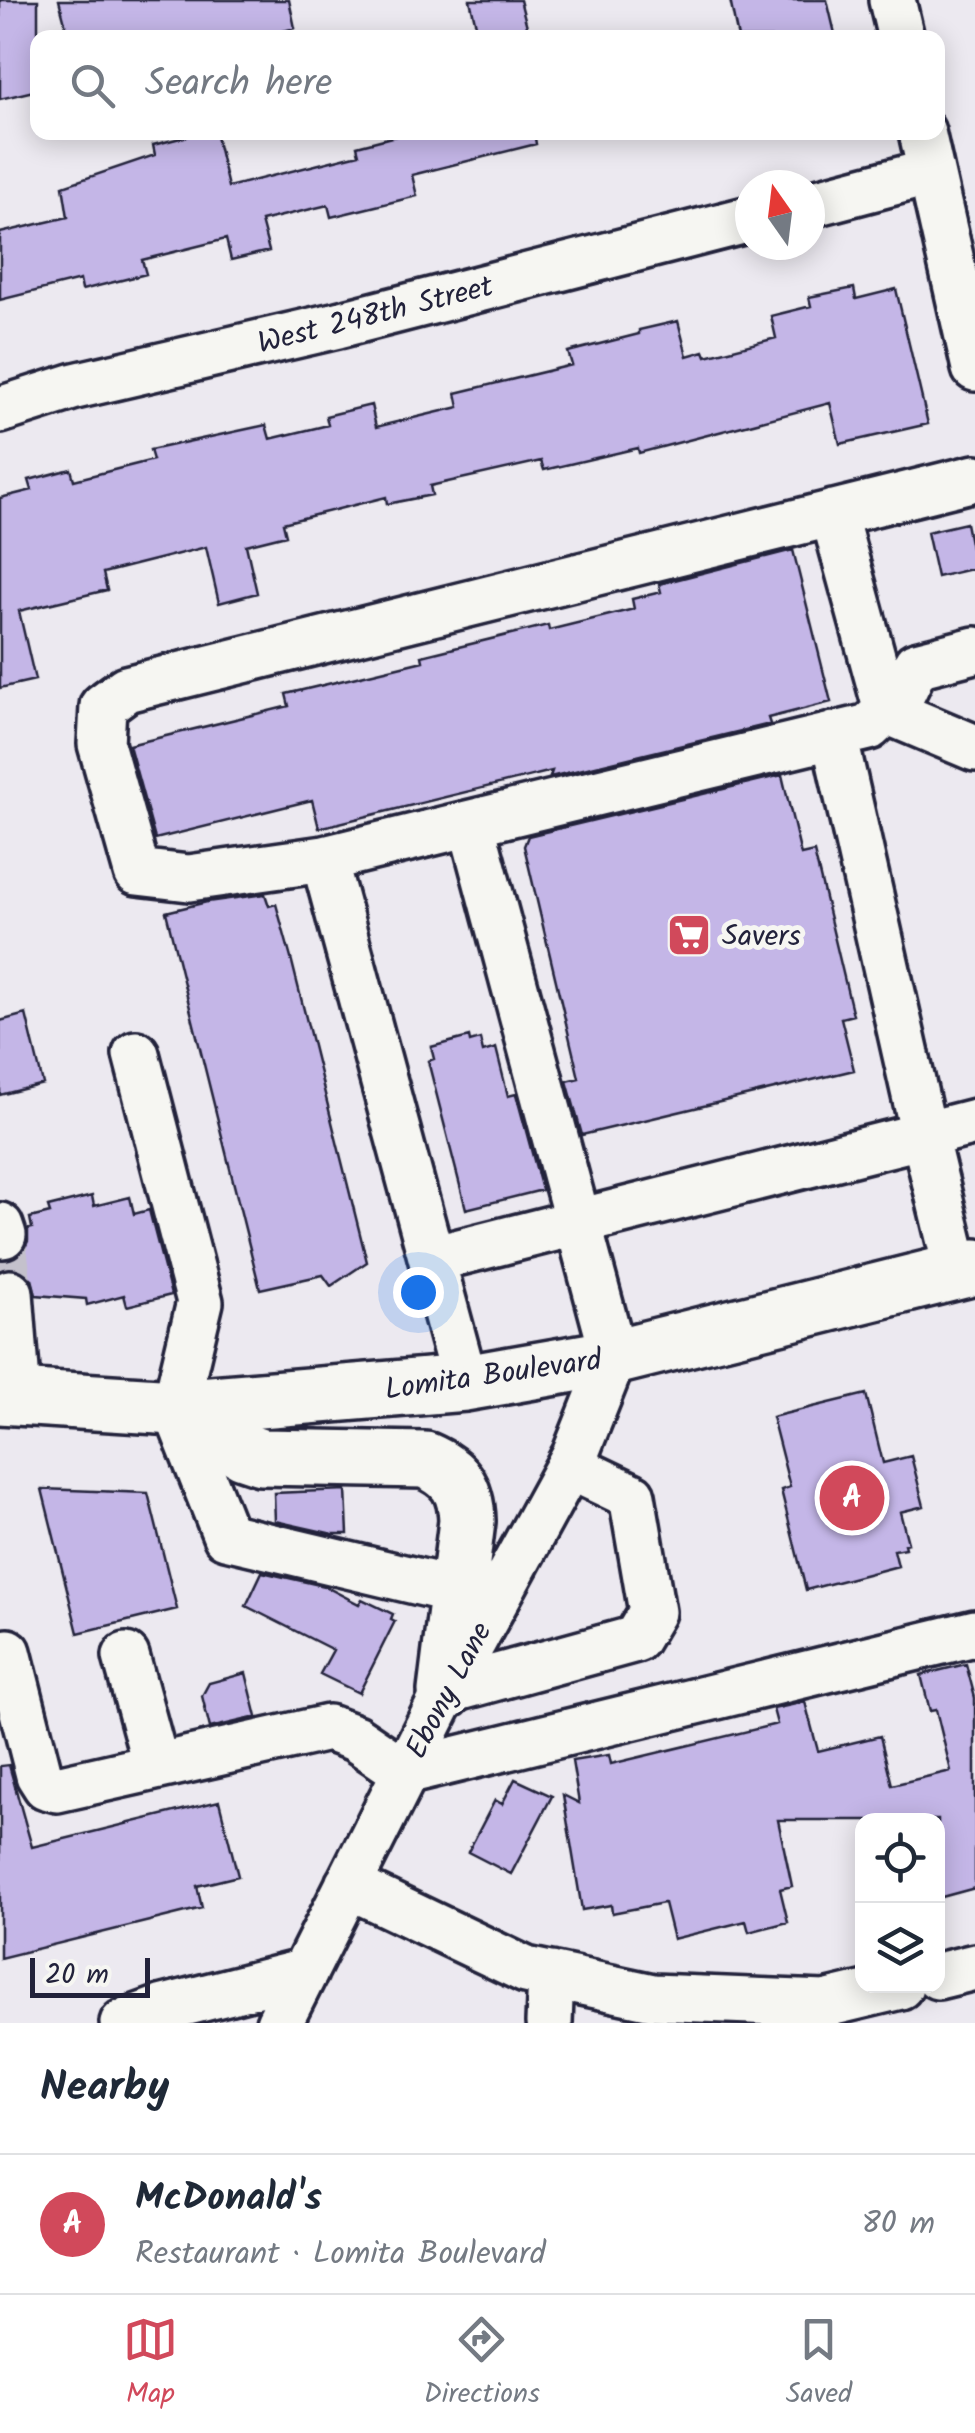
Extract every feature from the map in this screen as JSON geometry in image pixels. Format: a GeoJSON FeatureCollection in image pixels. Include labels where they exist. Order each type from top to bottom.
{"type":"FeatureCollection","features":[{"type":"Feature","properties":{"kind":"main road","name":"Lomita Boulevard"},"geometry":{"type":"LineString","coordinates":[[9,1397],[176,1407],[466,1383],[614,1357],[966,1269]]}},
{"type":"Feature","properties":{"kind":"main road"},"geometry":{"type":"LineString","coordinates":[[176,1407],[243,1452],[260,1457],[425,1460],[446,1469],[459,1482],[466,1501],[446,1691]]}},
{"type":"Feature","properties":{"kind":"street"},"geometry":{"type":"LineString","coordinates":[[892,0],[899,30]]}},
{"type":"Feature","properties":{"kind":"street"},"geometry":{"type":"LineString","coordinates":[[825,197],[927,152],[975,368]]}},
{"type":"Feature","properties":{"kind":"street","name":"West 248th Street"},"geometry":{"type":"LineString","coordinates":[[0,410],[75,386],[338,325],[735,224]]}},
{"type":"Feature","properties":{"kind":"street"},"geometry":{"type":"LineString","coordinates":[[975,478],[126,689],[103,706],[102,744],[137,872],[189,878],[324,859],[870,726],[900,698],[916,664],[975,650]]}},
{"type":"Feature","properties":{"kind":"street"},"geometry":{"type":"LineString","coordinates":[[833,514],[887,711]]}},
{"type":"Feature","properties":{"kind":"street"},"geometry":{"type":"LineString","coordinates":[[887,711],[975,748]]}},
{"type":"Feature","properties":{"kind":"street"},"geometry":{"type":"LineString","coordinates":[[834,735],[924,1135],[966,1269]]}},
{"type":"Feature","properties":{"kind":"street"},"geometry":{"type":"LineString","coordinates":[[471,822],[614,1357]]}},
{"type":"Feature","properties":{"kind":"street"},"geometry":{"type":"LineString","coordinates":[[324,859],[466,1383]]}},
{"type":"Feature","properties":{"kind":"street"},"geometry":{"type":"LineString","coordinates":[[136,1054],[200,1302],[176,1407],[226,1536],[458,1591]]}},
{"type":"Feature","properties":{"kind":"street"},"geometry":{"type":"LineString","coordinates":[[432,1260],[975,1122]]}},
{"type":"Feature","properties":{"kind":"street"},"geometry":{"type":"LineString","coordinates":[[9,1397],[10,1293]]}},
{"type":"Feature","properties":{"kind":"street","name":"Ebony Lane"},"geometry":{"type":"LineString","coordinates":[[280,2023],[446,1691],[569,1466],[614,1357]]}},
{"type":"Feature","properties":{"kind":"street"},"geometry":{"type":"LineString","coordinates":[[446,1691],[636,1639],[652,1612],[632,1496],[569,1466]]}},
{"type":"Feature","properties":{"kind":"street"},"geometry":{"type":"LineString","coordinates":[[3,1640],[39,1775],[46,1786],[57,1789],[328,1728],[355,1738],[405,1772],[975,1633]]}},
{"type":"Feature","properties":{"kind":"street"},"geometry":{"type":"LineString","coordinates":[[126,1656],[156,1766]]}},
{"type":"Feature","properties":{"kind":"street"},"geometry":{"type":"LineString","coordinates":[[348,1885],[526,1970],[653,1997],[825,2004],[871,1993]]}},
{"type":"Feature","properties":{"kind":"street"},"geometry":{"type":"LineString","coordinates":[[945,1974],[975,1967]]}},
{"type":"Feature","properties":{"kind":"street"},"geometry":{"type":"LineString","coordinates":[[123,2023],[164,2008],[305,1972]]}},
{"type":"Feature","properties":{"kind":"street"},"geometry":{"type":"LineString","coordinates":[[548,2023],[551,1975]]}},
{"type":"Feature","properties":{"kind":"building"},"geometry":{"type":"Polygon","coordinates":[[[0,0],[38,0],[38,30],[30,30],[30,92],[0,99],[0,0]]]}},
{"type":"Feature","properties":{"kind":"building"},"geometry":{"type":"Polygon","coordinates":[[[59,0],[289,0],[295,28],[287,30],[67,30],[59,0]]]}},
{"type":"Feature","properties":{"kind":"building"},"geometry":{"type":"Polygon","coordinates":[[[470,0],[520,0],[528,30],[477,30],[470,0]]]}},
{"type":"Feature","properties":{"kind":"building"},"geometry":{"type":"Polygon","coordinates":[[[730,0],[827,0],[834,30],[736,30],[730,0]]]}},
{"type":"Feature","properties":{"kind":"building"},"geometry":{"type":"Polygon","coordinates":[[[173,140],[217,140],[228,187],[359,154],[357,146],[380,140],[535,140],[536,144],[412,175],[417,196],[331,217],[328,205],[261,221],[269,251],[231,260],[226,239],[142,260],[146,274],[82,290],[80,280],[0,300],[0,233],[68,217],[63,186],[155,155],[153,145],[173,140]]]}},
{"type":"Feature","properties":{"kind":"building"},"geometry":{"type":"Polygon","coordinates":[[[854,288],[856,299],[896,289],[928,424],[840,444],[830,403],[639,453],[638,448],[544,470],[541,461],[430,486],[432,495],[387,504],[386,497],[283,523],[286,535],[246,545],[257,593],[219,603],[206,547],[103,573],[107,590],[19,611],[35,680],[0,688],[0,498],[32,490],[29,480],[71,469],[74,480],[153,460],[150,450],[266,425],[270,439],[328,425],[326,416],[371,405],[376,427],[459,407],[456,393],[572,365],[568,352],[678,321],[687,356],[704,351],[706,356],[776,338],[771,316],[811,306],[809,297],[854,288]]]}},
{"type":"Feature","properties":{"kind":"building"},"geometry":{"type":"Polygon","coordinates":[[[966,523],[975,568],[937,577],[927,532],[966,523]]]}},
{"type":"Feature","properties":{"kind":"building"},"geometry":{"type":"Polygon","coordinates":[[[793,550],[831,702],[768,718],[770,724],[550,777],[552,771],[319,828],[312,800],[155,839],[129,745],[289,706],[286,694],[423,661],[422,656],[634,609],[632,599],[661,592],[659,584],[793,550]]]}},
{"type":"Feature","properties":{"kind":"building","name":"Savers"},"geometry":{"type":"Polygon","coordinates":[[[782,775],[801,855],[814,852],[853,1015],[841,1018],[854,1070],[582,1135],[567,1081],[579,1078],[524,846],[528,836],[782,775]]]}},
{"type":"Feature","properties":{"kind":"building"},"geometry":{"type":"Polygon","coordinates":[[[265,894],[269,906],[276,904],[367,1262],[331,1286],[323,1275],[260,1289],[166,912],[265,894]]]}},
{"type":"Feature","properties":{"kind":"building"},"geometry":{"type":"Polygon","coordinates":[[[26,1014],[43,1084],[0,1095],[0,1021],[26,1014]]]}},
{"type":"Feature","properties":{"kind":"building"},"geometry":{"type":"Polygon","coordinates":[[[469,1037],[470,1042],[480,1039],[483,1052],[496,1048],[508,1096],[516,1094],[542,1190],[466,1209],[428,1061],[434,1059],[431,1047],[469,1037]]]}},
{"type":"Feature","properties":{"kind":"building"},"geometry":{"type":"Polygon","coordinates":[[[92,1196],[94,1206],[130,1197],[134,1214],[149,1210],[171,1295],[127,1306],[124,1295],[87,1305],[86,1299],[36,1295],[32,1279],[22,1270],[0,1270],[0,1261],[23,1252],[28,1229],[32,1228],[30,1218],[50,1213],[48,1207],[92,1196]]]}},
{"type":"Feature","properties":{"kind":"building"},"geometry":{"type":"Polygon","coordinates":[[[866,1394],[883,1463],[911,1456],[924,1506],[900,1512],[908,1543],[905,1548],[894,1550],[898,1566],[806,1590],[781,1490],[790,1487],[772,1417],[866,1394]]]}},
{"type":"Feature","properties":{"kind":"building"},"geometry":{"type":"Polygon","coordinates":[[[42,1489],[148,1493],[177,1609],[78,1633],[42,1489]]]}},
{"type":"Feature","properties":{"kind":"building"},"geometry":{"type":"Polygon","coordinates":[[[346,1490],[348,1534],[275,1521],[274,1493],[346,1490]]]}},
{"type":"Feature","properties":{"kind":"building"},"geometry":{"type":"Polygon","coordinates":[[[262,1572],[324,1586],[359,1604],[362,1599],[393,1614],[391,1619],[395,1621],[359,1693],[320,1674],[333,1650],[246,1606],[262,1572]]]}},
{"type":"Feature","properties":{"kind":"building"},"geometry":{"type":"Polygon","coordinates":[[[966,1664],[975,1698],[975,1888],[945,1896],[945,1813],[855,1813],[855,1820],[778,1820],[792,1886],[780,1889],[788,1922],[749,1932],[746,1921],[673,1939],[664,1903],[612,1913],[611,1905],[582,1910],[563,1795],[579,1803],[572,1761],[609,1755],[611,1764],[777,1724],[773,1709],[805,1702],[818,1751],[880,1736],[892,1785],[951,1771],[936,1710],[930,1711],[921,1675],[966,1664]]]}},
{"type":"Feature","properties":{"kind":"building"},"geometry":{"type":"Polygon","coordinates":[[[246,1673],[257,1717],[210,1728],[202,1696],[209,1683],[246,1673]]]}},
{"type":"Feature","properties":{"kind":"building"},"geometry":{"type":"Polygon","coordinates":[[[9,1765],[32,1847],[219,1801],[238,1876],[197,1886],[202,1908],[0,1958],[0,1766],[9,1765]]]}},
{"type":"Feature","properties":{"kind":"building"},"geometry":{"type":"Polygon","coordinates":[[[515,1779],[552,1796],[511,1874],[468,1852],[495,1800],[502,1804],[515,1779]]]}},
{"type":"Feature","properties":{"kind":"tunnel"},"geometry":{"type":"LineString","coordinates":[[3,1235],[10,1293]]}},
{"type":"Feature","properties":{"kind":"place","name":"Savers"},"geometry":{"type":"Point","coordinates":[689,935]}},
{"type":"Feature","properties":{"kind":"place","name":"McDonald's"},"geometry":{"type":"Point","coordinates":[852,1498]}}]}
